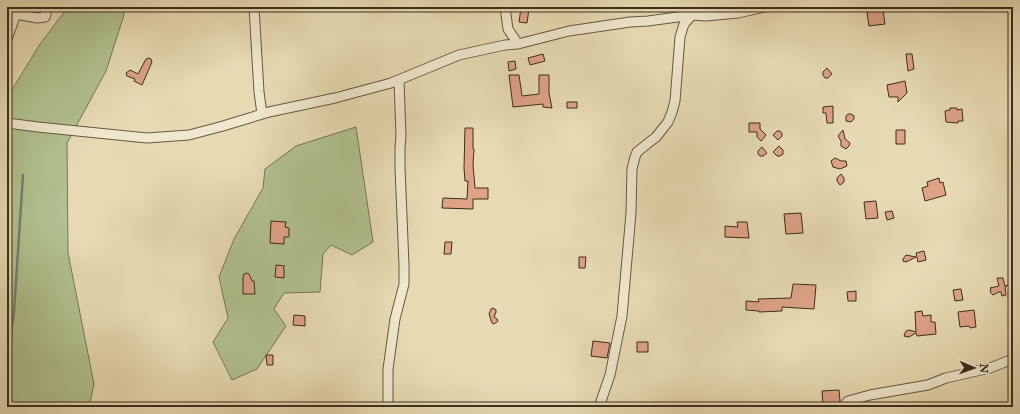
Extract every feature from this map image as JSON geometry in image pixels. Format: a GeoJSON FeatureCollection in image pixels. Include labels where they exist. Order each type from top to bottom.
{"type":"FeatureCollection","features":[{"type":"Feature","properties":{"kind":"street"},"geometry":{"type":"LineString","coordinates":[[7,39],[16,14],[37,18],[45,17],[46,7]]}},
{"type":"Feature","properties":{"kind":"street"},"geometry":{"type":"LineString","coordinates":[[254,7],[259,92],[262,114]]}},
{"type":"Feature","properties":{"kind":"street"},"geometry":{"type":"LineString","coordinates":[[505,7],[508,30],[518,44]]}},
{"type":"Feature","properties":{"kind":"street"},"geometry":{"type":"LineString","coordinates":[[7,123],[38,128],[147,138],[189,135],[262,114],[305,103],[335,98],[391,83],[459,55],[505,45],[518,44],[569,31],[630,22],[648,21],[693,11],[706,16],[738,14],[765,7]]}},
{"type":"Feature","properties":{"kind":"street"},"geometry":{"type":"LineString","coordinates":[[599,407],[610,375],[622,316],[631,213],[632,169],[637,152],[656,137],[668,122],[672,112],[676,101],[682,30],[686,20],[693,11]]}},
{"type":"Feature","properties":{"kind":"street"},"geometry":{"type":"LineString","coordinates":[[388,407],[388,369],[395,319],[404,284],[400,172],[401,136],[399,80]]}},
{"type":"Feature","properties":{"kind":"street"},"geometry":{"type":"LineString","coordinates":[[843,407],[848,400],[928,385],[946,378],[990,368],[1013,359]]}},
{"type":"Feature","properties":{"kind":"green space"},"geometry":{"type":"Polygon","coordinates":[[[68,7],[121,7],[124,15],[106,71],[67,143],[68,253],[94,384],[89,407],[7,407],[7,98],[40,44],[68,7]]]}},
{"type":"Feature","properties":{"kind":"green space"},"geometry":{"type":"Polygon","coordinates":[[[356,127],[373,242],[352,255],[331,245],[323,254],[320,292],[284,293],[274,309],[286,326],[257,369],[232,380],[213,342],[228,318],[219,277],[234,239],[263,188],[265,169],[296,146],[356,127]]]}},
{"type":"Feature","properties":{"kind":"building"},"geometry":{"type":"Polygon","coordinates":[[[521,8],[529,9],[527,23],[519,22],[521,8]]]}},
{"type":"Feature","properties":{"kind":"building"},"geometry":{"type":"Polygon","coordinates":[[[883,10],[885,24],[869,26],[867,12],[883,10]]]}},
{"type":"Feature","properties":{"kind":"building"},"geometry":{"type":"Polygon","coordinates":[[[543,54],[545,61],[530,65],[528,58],[543,54]]]}},
{"type":"Feature","properties":{"kind":"building"},"geometry":{"type":"Polygon","coordinates":[[[906,54],[912,54],[914,69],[908,71],[906,54]]]}},
{"type":"Feature","properties":{"kind":"building"},"geometry":{"type":"Polygon","coordinates":[[[149,58],[152,62],[142,85],[134,81],[135,79],[127,76],[126,73],[130,70],[138,74],[146,59],[149,58]]]}},
{"type":"Feature","properties":{"kind":"building"},"geometry":{"type":"Polygon","coordinates":[[[515,61],[516,69],[509,71],[508,62],[515,61]]]}},
{"type":"Feature","properties":{"kind":"building"},"geometry":{"type":"Polygon","coordinates":[[[827,68],[832,74],[828,78],[825,78],[823,72],[827,68]]]}},
{"type":"Feature","properties":{"kind":"building"},"geometry":{"type":"Polygon","coordinates":[[[509,75],[519,75],[522,96],[539,94],[539,75],[549,75],[549,93],[552,108],[543,107],[543,104],[513,107],[509,75]]]}},
{"type":"Feature","properties":{"kind":"building"},"geometry":{"type":"Polygon","coordinates":[[[905,81],[907,93],[898,102],[898,97],[889,97],[887,85],[905,81]]]}},
{"type":"Feature","properties":{"kind":"building"},"geometry":{"type":"Polygon","coordinates":[[[567,102],[577,102],[577,108],[567,108],[567,102]]]}},
{"type":"Feature","properties":{"kind":"building"},"geometry":{"type":"Polygon","coordinates":[[[833,106],[833,123],[827,123],[826,113],[823,113],[823,107],[833,106]]]}},
{"type":"Feature","properties":{"kind":"building"},"geometry":{"type":"Polygon","coordinates":[[[950,108],[957,108],[957,110],[962,109],[963,121],[958,121],[958,123],[946,122],[945,111],[950,110],[950,108]]]}},
{"type":"Feature","properties":{"kind":"building"},"geometry":{"type":"Polygon","coordinates":[[[848,114],[854,116],[854,119],[851,122],[846,121],[846,116],[848,114]]]}},
{"type":"Feature","properties":{"kind":"building"},"geometry":{"type":"Polygon","coordinates":[[[749,123],[760,123],[760,129],[766,135],[761,141],[757,137],[757,132],[749,132],[749,123]]]}},
{"type":"Feature","properties":{"kind":"building"},"geometry":{"type":"Polygon","coordinates":[[[465,128],[473,128],[473,165],[475,188],[488,188],[488,199],[473,199],[473,209],[442,208],[443,198],[467,199],[468,181],[465,181],[464,168],[465,128]]]}},
{"type":"Feature","properties":{"kind":"building"},"geometry":{"type":"Polygon","coordinates":[[[843,130],[845,139],[850,143],[846,149],[841,146],[841,141],[838,136],[843,130]]]}},
{"type":"Feature","properties":{"kind":"building"},"geometry":{"type":"Polygon","coordinates":[[[896,130],[905,130],[905,144],[896,144],[896,130]]]}},
{"type":"Feature","properties":{"kind":"building"},"geometry":{"type":"Polygon","coordinates":[[[777,131],[782,133],[782,136],[778,140],[773,135],[777,131]]]}},
{"type":"Feature","properties":{"kind":"building"},"geometry":{"type":"Polygon","coordinates":[[[779,146],[783,150],[783,154],[777,156],[773,152],[779,146]]]}},
{"type":"Feature","properties":{"kind":"building"},"geometry":{"type":"Polygon","coordinates":[[[762,147],[767,153],[760,156],[758,151],[762,147]]]}},
{"type":"Feature","properties":{"kind":"building"},"geometry":{"type":"Polygon","coordinates":[[[835,158],[841,161],[846,161],[847,166],[840,169],[833,167],[831,161],[835,158]]]}},
{"type":"Feature","properties":{"kind":"building"},"geometry":{"type":"Polygon","coordinates":[[[841,174],[844,178],[844,182],[840,185],[837,178],[841,174]]]}},
{"type":"Feature","properties":{"kind":"building"},"geometry":{"type":"Polygon","coordinates":[[[939,178],[940,183],[943,182],[946,195],[925,201],[922,188],[928,186],[927,182],[939,178]]]}},
{"type":"Feature","properties":{"kind":"building"},"geometry":{"type":"Polygon","coordinates":[[[876,201],[878,218],[866,219],[864,202],[876,201]]]}},
{"type":"Feature","properties":{"kind":"building"},"geometry":{"type":"Polygon","coordinates":[[[892,211],[894,218],[887,220],[885,212],[892,211]]]}},
{"type":"Feature","properties":{"kind":"building"},"geometry":{"type":"Polygon","coordinates":[[[801,213],[803,233],[786,234],[784,214],[801,213]]]}},
{"type":"Feature","properties":{"kind":"building"},"geometry":{"type":"Polygon","coordinates":[[[271,221],[286,222],[285,227],[289,228],[289,237],[284,237],[284,244],[270,243],[271,221]]]}},
{"type":"Feature","properties":{"kind":"building"},"geometry":{"type":"Polygon","coordinates":[[[737,222],[747,222],[749,238],[725,237],[725,226],[738,227],[737,222]]]}},
{"type":"Feature","properties":{"kind":"building"},"geometry":{"type":"Polygon","coordinates":[[[445,242],[452,242],[451,254],[444,254],[445,242]]]}},
{"type":"Feature","properties":{"kind":"building"},"geometry":{"type":"Polygon","coordinates":[[[924,251],[926,260],[918,262],[916,253],[924,251]]]}},
{"type":"Feature","properties":{"kind":"building"},"geometry":{"type":"Polygon","coordinates":[[[906,255],[916,257],[906,262],[903,261],[903,259],[906,255]]]}},
{"type":"Feature","properties":{"kind":"building"},"geometry":{"type":"Polygon","coordinates":[[[579,257],[586,257],[585,268],[579,268],[579,257]]]}},
{"type":"Feature","properties":{"kind":"building"},"geometry":{"type":"Polygon","coordinates":[[[276,265],[285,266],[283,268],[284,278],[275,277],[276,265]]]}},
{"type":"Feature","properties":{"kind":"building"},"geometry":{"type":"Polygon","coordinates":[[[247,273],[252,281],[254,281],[255,294],[243,294],[243,277],[244,274],[247,273]]]}},
{"type":"Feature","properties":{"kind":"building"},"geometry":{"type":"Polygon","coordinates":[[[997,278],[1003,278],[1005,286],[1008,285],[1005,287],[1006,295],[1002,296],[1001,292],[999,292],[993,295],[990,292],[990,288],[999,286],[997,278]]]}},
{"type":"Feature","properties":{"kind":"building"},"geometry":{"type":"Polygon","coordinates":[[[793,284],[816,285],[814,309],[782,307],[782,311],[759,312],[746,310],[746,301],[759,302],[758,299],[791,298],[793,284]]]}},
{"type":"Feature","properties":{"kind":"building"},"geometry":{"type":"Polygon","coordinates":[[[961,289],[963,300],[955,301],[953,290],[961,289]]]}},
{"type":"Feature","properties":{"kind":"building"},"geometry":{"type":"Polygon","coordinates":[[[856,291],[856,301],[848,301],[847,292],[856,291]]]}},
{"type":"Feature","properties":{"kind":"building"},"geometry":{"type":"Polygon","coordinates":[[[493,308],[496,310],[494,317],[498,321],[494,324],[492,323],[489,314],[493,308]]]}},
{"type":"Feature","properties":{"kind":"building"},"geometry":{"type":"Polygon","coordinates":[[[974,310],[976,327],[960,327],[958,312],[974,310]]]}},
{"type":"Feature","properties":{"kind":"building"},"geometry":{"type":"Polygon","coordinates":[[[922,311],[923,316],[931,315],[931,322],[935,322],[936,334],[917,336],[916,333],[909,337],[904,336],[906,331],[909,330],[916,332],[915,312],[922,311]]]}},
{"type":"Feature","properties":{"kind":"building"},"geometry":{"type":"Polygon","coordinates":[[[294,315],[305,316],[305,326],[293,325],[294,315]]]}},
{"type":"Feature","properties":{"kind":"building"},"geometry":{"type":"Polygon","coordinates":[[[593,341],[610,343],[607,358],[591,356],[593,341]]]}},
{"type":"Feature","properties":{"kind":"building"},"geometry":{"type":"Polygon","coordinates":[[[637,342],[648,342],[648,352],[637,352],[637,342]]]}},
{"type":"Feature","properties":{"kind":"building"},"geometry":{"type":"Polygon","coordinates":[[[266,355],[273,355],[273,365],[267,365],[266,355]]]}},
{"type":"Feature","properties":{"kind":"building"},"geometry":{"type":"Polygon","coordinates":[[[839,390],[840,401],[837,407],[823,407],[822,391],[839,390]]]}},
{"type":"Feature","properties":{"kind":"waterway"},"geometry":{"type":"LineString","coordinates":[[7,364],[14,312],[23,175]]}}]}
